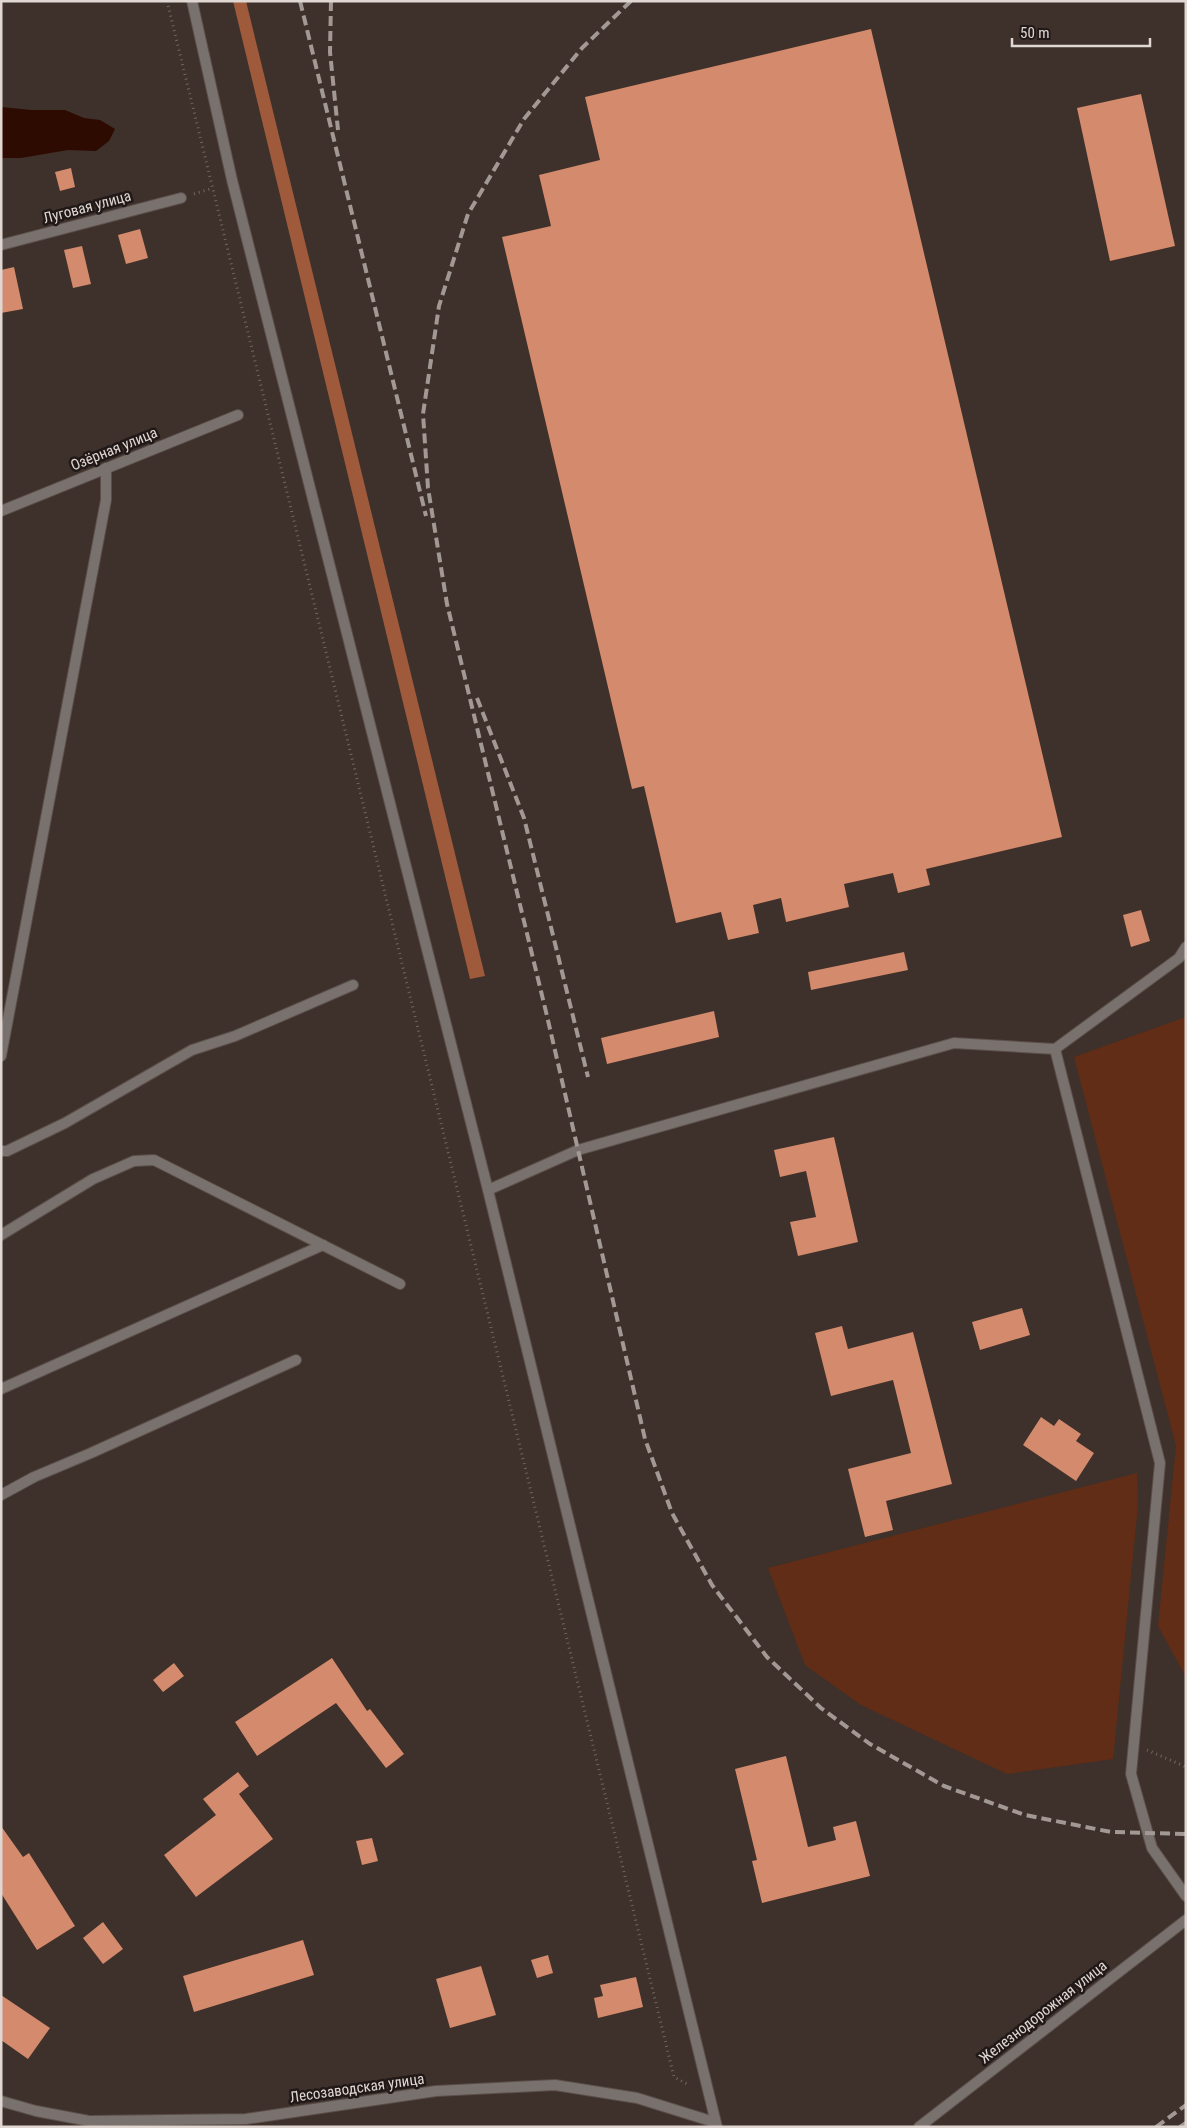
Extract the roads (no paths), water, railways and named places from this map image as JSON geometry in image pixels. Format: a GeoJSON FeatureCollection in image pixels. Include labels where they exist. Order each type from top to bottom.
{"type":"FeatureCollection","features":[{"type":"Feature","properties":{"kind":"street"},"geometry":{"type":"LineString","coordinates":[[192,1],[232,180],[488,1190],[716,2124]]}},
{"type":"Feature","properties":{"kind":"street","name":"Луговая улица"},"geometry":{"type":"LineString","coordinates":[[1,245],[181,198]]}},
{"type":"Feature","properties":{"kind":"street","name":"Озёрная улица"},"geometry":{"type":"LineString","coordinates":[[1,511],[238,415]]}},
{"type":"Feature","properties":{"kind":"street"},"geometry":{"type":"LineString","coordinates":[[1,1056],[106,500],[106,468]]}},
{"type":"Feature","properties":{"kind":"street"},"geometry":{"type":"LineString","coordinates":[[488,1190],[578,1150],[954,1043],[1056,1048],[1179,958],[1186,947]]}},
{"type":"Feature","properties":{"kind":"street"},"geometry":{"type":"LineString","coordinates":[[1,1151],[66,1123],[192,1050],[235,1036],[353,985]]}},
{"type":"Feature","properties":{"kind":"street"},"geometry":{"type":"LineString","coordinates":[[1056,1048],[1160,1463],[1131,1774],[1152,1848],[1186,1896]]}},
{"type":"Feature","properties":{"kind":"street"},"geometry":{"type":"LineString","coordinates":[[1,1235],[93,1179],[134,1161],[154,1160],[400,1284]]}},
{"type":"Feature","properties":{"kind":"street"},"geometry":{"type":"LineString","coordinates":[[1,1389],[323,1245]]}},
{"type":"Feature","properties":{"kind":"street"},"geometry":{"type":"LineString","coordinates":[[1,1495],[34,1477],[296,1360]]}},
{"type":"Feature","properties":{"kind":"street","name":"Железнодорожная улица"},"geometry":{"type":"LineString","coordinates":[[919,2127],[1186,1920]]}},
{"type":"Feature","properties":{"kind":"street","name":"Лесозаводская улица"},"geometry":{"type":"LineString","coordinates":[[1,2101],[89,2124],[246,2119],[436,2091],[555,2084],[637,2098],[716,2124]]}},
{"type":"Feature","properties":{"kind":"railway"},"geometry":{"type":"LineString","coordinates":[[300,1],[426,516]]}},
{"type":"Feature","properties":{"kind":"railway"},"geometry":{"type":"LineString","coordinates":[[331,1],[330,52],[338,130]]}},
{"type":"Feature","properties":{"kind":"railway"},"geometry":{"type":"LineString","coordinates":[[631,1],[582,48],[524,119],[468,214],[439,306],[423,414],[428,488],[447,604],[547,1016],[645,1439],[672,1513],[712,1585],[767,1657],[821,1708],[870,1744],[944,1786],[1025,1815],[1111,1832],[1186,1834]]}},
{"type":"Feature","properties":{"kind":"railway"},"geometry":{"type":"LineString","coordinates":[[477,698],[524,818],[588,1077]]}},
{"type":"Feature","properties":{"kind":"railway"},"geometry":{"type":"LineString","coordinates":[[1156,2127],[1186,2105]]}},
{"type":"Feature","properties":{"kind":"railway"},"geometry":{"type":"LineString","coordinates":[[1180,2127],[1186,2123]]}}]}
